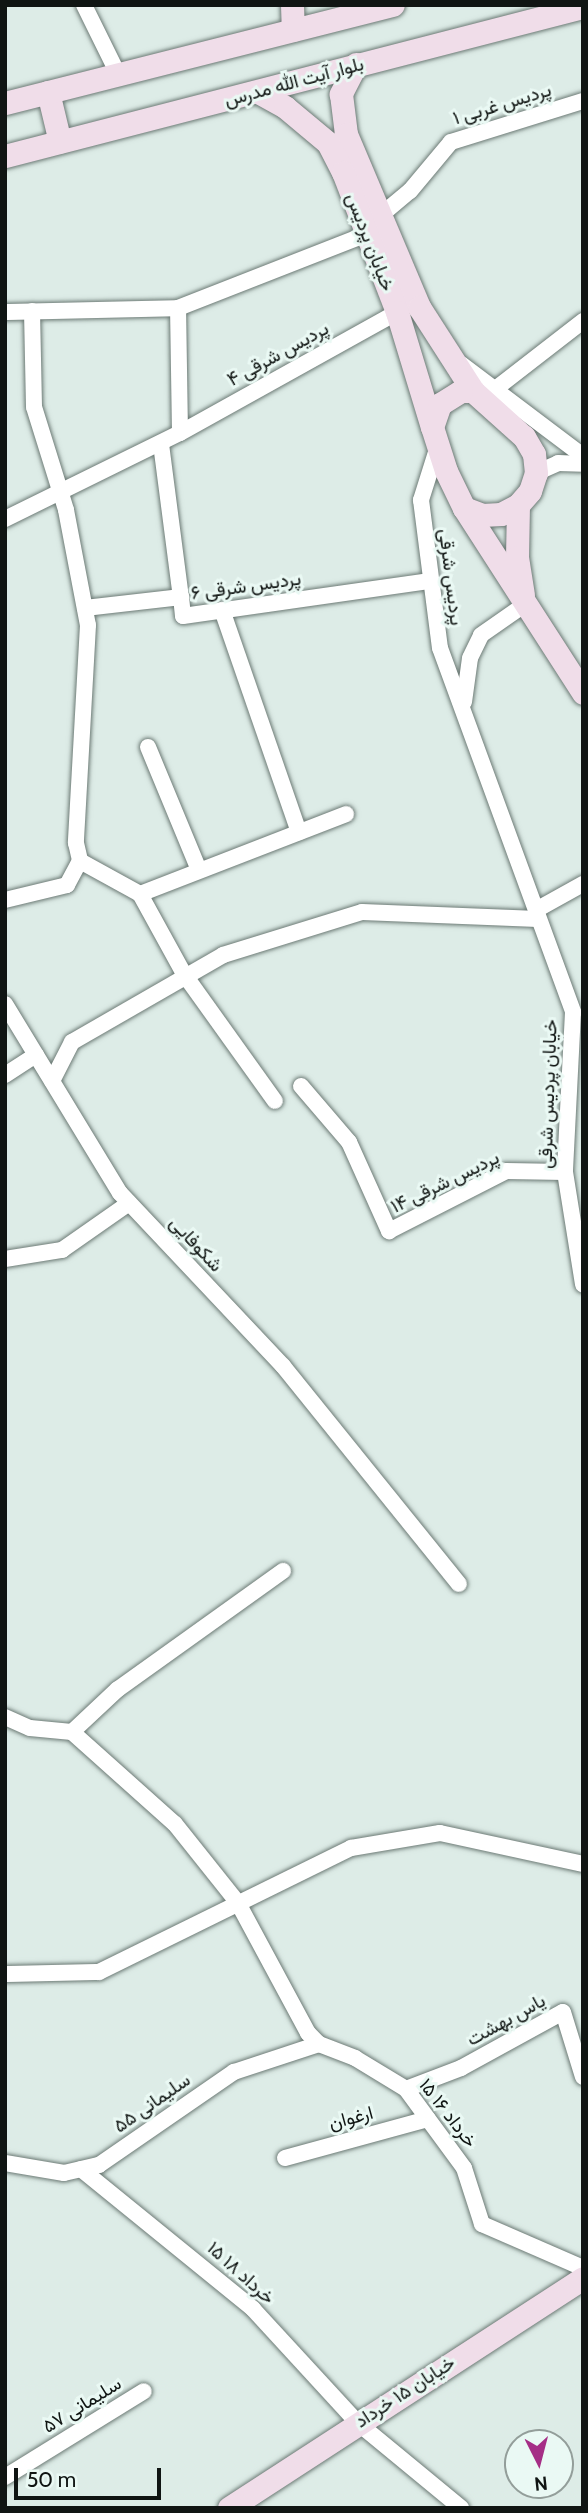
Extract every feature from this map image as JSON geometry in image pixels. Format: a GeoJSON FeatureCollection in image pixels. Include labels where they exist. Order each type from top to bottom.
{"type":"FeatureCollection","features":[{"type":"Feature","properties":{"kind":"street"},"geometry":{"type":"LineString","coordinates":[[83,5],[118,74]]}},
{"type":"Feature","properties":{"kind":"street"},"geometry":{"type":"LineString","coordinates":[[292,5],[293,30]]}},
{"type":"Feature","properties":{"kind":"street"},"geometry":{"type":"LineString","coordinates":[[5,103],[293,30],[336,12],[393,5]]}},
{"type":"Feature","properties":{"kind":"street","name":"بلوار آیت الله مدرس"},"geometry":{"type":"LineString","coordinates":[[5,156],[583,7]]}},
{"type":"Feature","properties":{"kind":"street","name":"خیابان پردیس"},"geometry":{"type":"LineString","coordinates":[[356,65],[341,94],[346,134],[419,307],[449,353],[484,391]]}},
{"type":"Feature","properties":{"kind":"street"},"geometry":{"type":"LineString","coordinates":[[48,92],[61,142]]}},
{"type":"Feature","properties":{"kind":"street","name":"خیابان پردیس"},"geometry":{"type":"LineString","coordinates":[[258,92],[285,107],[328,143],[397,312],[435,436]]}},
{"type":"Feature","properties":{"kind":"street","name":"پردیس غربی ۱"},"geometry":{"type":"LineString","coordinates":[[381,215],[410,191],[451,142],[583,101]]}},
{"type":"Feature","properties":{"kind":"street"},"geometry":{"type":"LineString","coordinates":[[5,312],[178,308],[367,234]]}},
{"type":"Feature","properties":{"kind":"street"},"geometry":{"type":"LineString","coordinates":[[178,308],[180,433]]}},
{"type":"Feature","properties":{"kind":"street"},"geometry":{"type":"LineString","coordinates":[[5,900],[66,885],[80,861],[76,843],[88,625],[61,491],[34,407],[32,311]]}},
{"type":"Feature","properties":{"kind":"street","name":"پردیس شرقی ۴"},"geometry":{"type":"LineString","coordinates":[[5,519],[161,444],[397,312]]}},
{"type":"Feature","properties":{"kind":"street"},"geometry":{"type":"LineString","coordinates":[[583,321],[484,391],[449,396],[440,404],[435,436],[464,508],[583,693]]}},
{"type":"Feature","properties":{"kind":"street"},"geometry":{"type":"LineString","coordinates":[[484,391],[583,456]]}},
{"type":"Feature","properties":{"kind":"street"},"geometry":{"type":"LineString","coordinates":[[464,508],[482,515],[501,514],[518,505],[530,491],[536,472],[534,454],[524,438],[484,391]]}},
{"type":"Feature","properties":{"kind":"street","name":"پردیس شرقی"},"geometry":{"type":"LineString","coordinates":[[435,436],[421,500],[429,581],[440,648],[464,711]]}},
{"type":"Feature","properties":{"kind":"street"},"geometry":{"type":"LineString","coordinates":[[161,444],[181,597]]}},
{"type":"Feature","properties":{"kind":"street"},"geometry":{"type":"LineString","coordinates":[[536,472],[558,463],[583,464]]}},
{"type":"Feature","properties":{"kind":"street"},"geometry":{"type":"LineString","coordinates":[[518,505],[517,558],[524,605]]}},
{"type":"Feature","properties":{"kind":"street","name":"پردیس شرقی ۶"},"geometry":{"type":"LineString","coordinates":[[85,608],[181,597],[183,616],[429,581]]}},
{"type":"Feature","properties":{"kind":"street"},"geometry":{"type":"LineString","coordinates":[[464,711],[465,678],[481,635],[524,605]]}},
{"type":"Feature","properties":{"kind":"street"},"geometry":{"type":"LineString","coordinates":[[222,610],[299,832]]}},
{"type":"Feature","properties":{"kind":"street","name":"خیابان پردیس شرقی"},"geometry":{"type":"LineString","coordinates":[[464,711],[573,1012],[565,1172],[578,1240],[583,1286]]}},
{"type":"Feature","properties":{"kind":"street"},"geometry":{"type":"LineString","coordinates":[[148,747],[199,870]]}},
{"type":"Feature","properties":{"kind":"street"},"geometry":{"type":"LineString","coordinates":[[140,894],[346,814]]}},
{"type":"Feature","properties":{"kind":"street"},"geometry":{"type":"LineString","coordinates":[[80,861],[140,894],[184,974],[275,1101]]}},
{"type":"Feature","properties":{"kind":"street"},"geometry":{"type":"LineString","coordinates":[[52,1081],[72,1042],[184,974],[223,954],[362,912],[537,915],[583,884]]}},
{"type":"Feature","properties":{"kind":"street","name":"شکوفایی"},"geometry":{"type":"LineString","coordinates":[[5,1004],[130,1203],[283,1366],[459,1584]]}},
{"type":"Feature","properties":{"kind":"street"},"geometry":{"type":"LineString","coordinates":[[5,1076],[36,1055]]}},
{"type":"Feature","properties":{"kind":"street","name":"پردیس شرقی ۱۴"},"geometry":{"type":"LineString","coordinates":[[301,1086],[349,1142],[389,1231],[506,1171],[565,1172]]}},
{"type":"Feature","properties":{"kind":"street"},"geometry":{"type":"LineString","coordinates":[[5,1259],[62,1250],[130,1203]]}},
{"type":"Feature","properties":{"kind":"street"},"geometry":{"type":"LineString","coordinates":[[72,1732],[118,1689],[283,1572]]}},
{"type":"Feature","properties":{"kind":"street"},"geometry":{"type":"LineString","coordinates":[[7,1722],[30,1728],[72,1732],[176,1825],[238,1903],[308,2033],[319,2044]]}},
{"type":"Feature","properties":{"kind":"street"},"geometry":{"type":"LineString","coordinates":[[5,1974],[99,1972],[338,1852],[440,1833],[583,1864]]}},
{"type":"Feature","properties":{"kind":"street","name":"یاس بهشت"},"geometry":{"type":"LineString","coordinates":[[406,2089],[461,2068],[563,2012],[583,2077]]}},
{"type":"Feature","properties":{"kind":"street","name":"۱۵ خرداد ۱۶"},"geometry":{"type":"LineString","coordinates":[[319,2044],[355,2058],[406,2089],[464,2168],[482,2224],[583,2267]]}},
{"type":"Feature","properties":{"kind":"street","name":"سلیمانی ۵۵"},"geometry":{"type":"LineString","coordinates":[[5,2163],[64,2173],[99,2165],[234,2072],[319,2044]]}},
{"type":"Feature","properties":{"kind":"street","name":"ارغوان"},"geometry":{"type":"LineString","coordinates":[[285,2158],[428,2119]]}},
{"type":"Feature","properties":{"kind":"street","name":"۱۵ خرداد ۱۸"},"geometry":{"type":"LineString","coordinates":[[81,2169],[253,2309],[358,2423],[461,2508]]}},
{"type":"Feature","properties":{"kind":"street","name":"خیابان ۱۵ خرداد"},"geometry":{"type":"LineString","coordinates":[[229,2508],[583,2278]]}},
{"type":"Feature","properties":{"kind":"street","name":"سلیمانی ۵۷"},"geometry":{"type":"LineString","coordinates":[[5,2477],[144,2391]]}}]}
